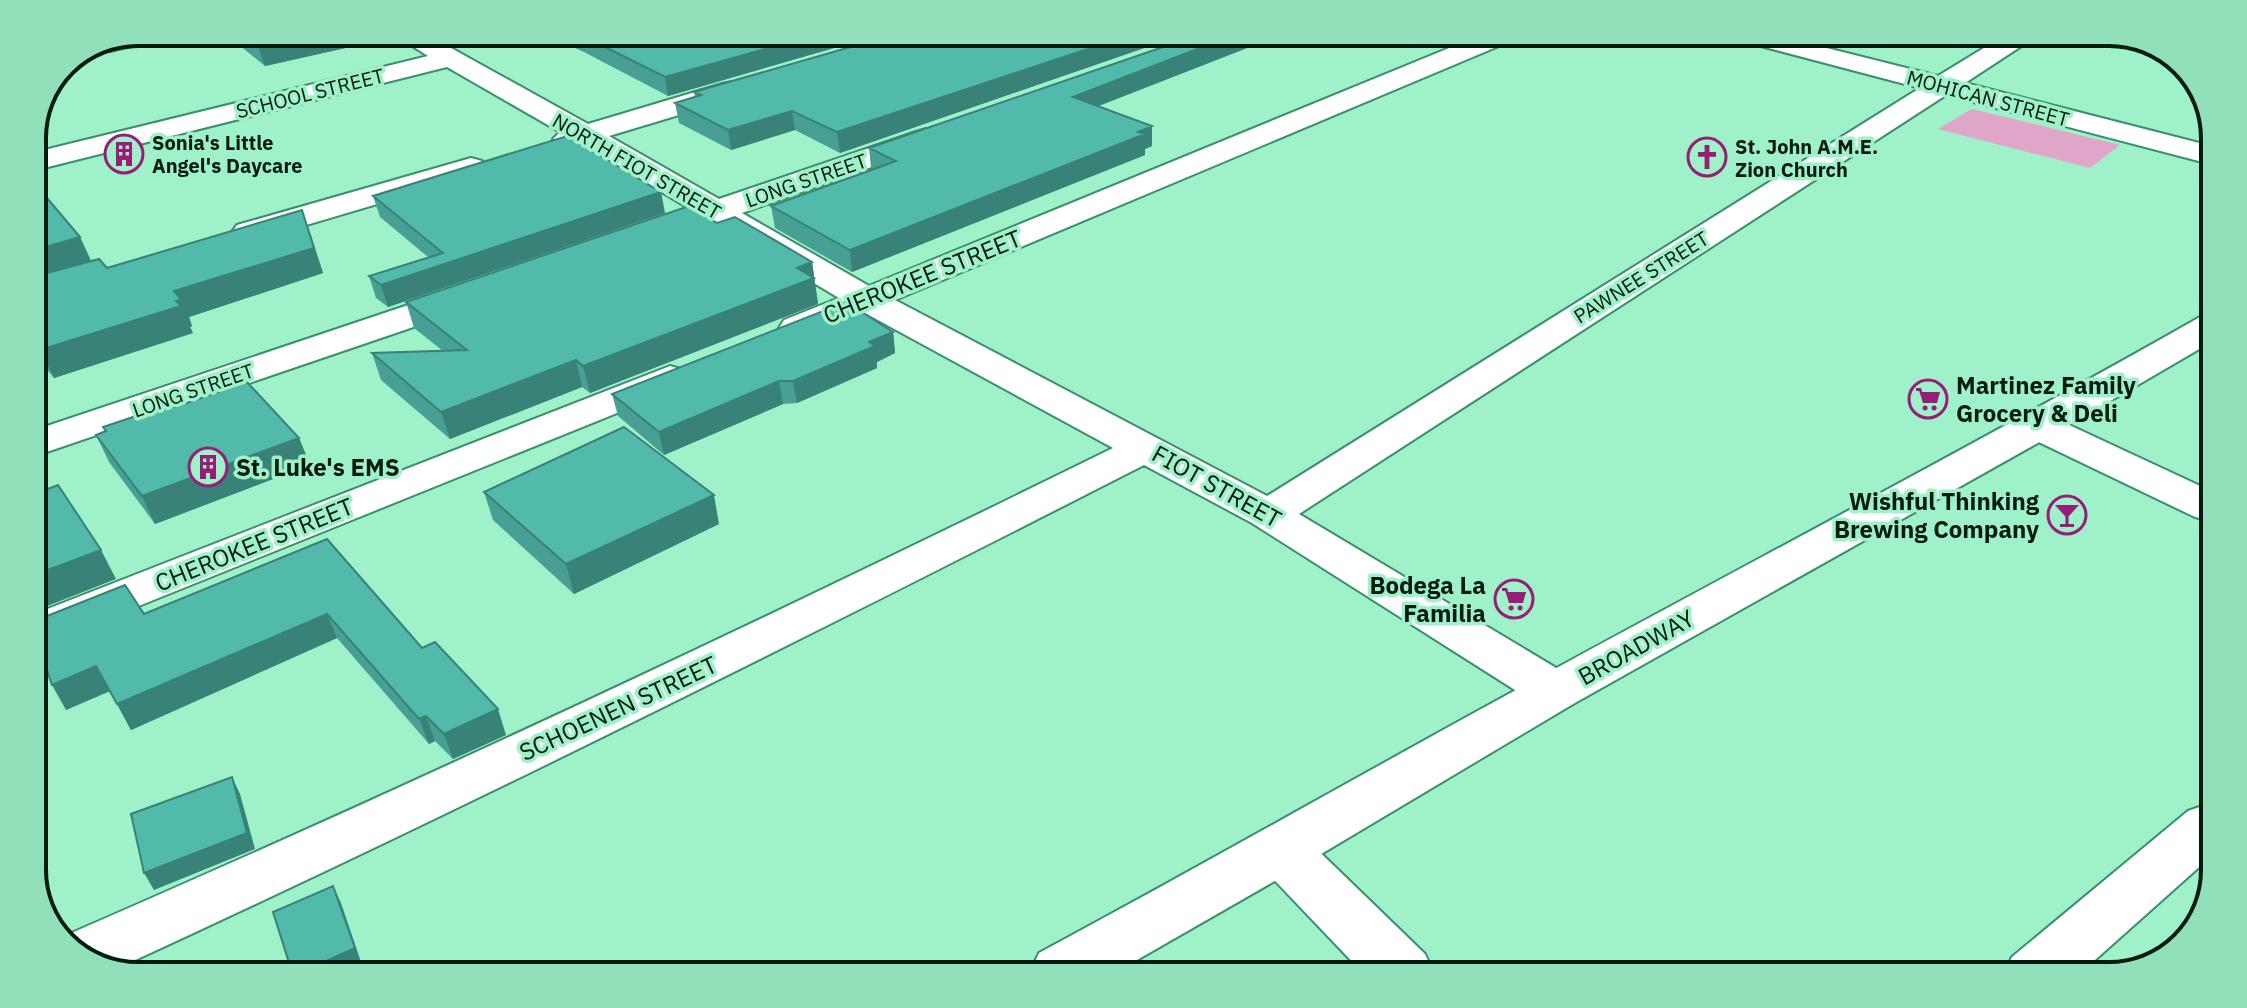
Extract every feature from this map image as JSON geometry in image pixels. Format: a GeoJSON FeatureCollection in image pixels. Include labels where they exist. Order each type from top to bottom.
{"type":"FeatureCollection","features":[{"type":"Feature","properties":{"kind":"street","name":"NORTH FIOT STREET"},"geometry":{"type":"LineString","coordinates":[[427,46],[585,134],[868,300]]}},
{"type":"Feature","properties":{"kind":"street","name":"CHEROKEE STREET"},"geometry":{"type":"LineString","coordinates":[[765,341],[1478,46]]}},
{"type":"Feature","properties":{"kind":"street","name":"MOHICAN STREET"},"geometry":{"type":"LineString","coordinates":[[1789,46],[2201,152]]}},
{"type":"Feature","properties":{"kind":"street","name":"PAWNEE STREET"},"geometry":{"type":"LineString","coordinates":[[1268,514],[2005,46]]}},
{"type":"Feature","properties":{"kind":"street","name":"SCHOOL STREET"},"geometry":{"type":"LineString","coordinates":[[46,159],[449,59]]}},
{"type":"Feature","properties":{"kind":"street"},"geometry":{"type":"LineString","coordinates":[[539,147],[767,80]]}},
{"type":"Feature","properties":{"kind":"street","name":"LONG STREET"},"geometry":{"type":"LineString","coordinates":[[670,227],[949,130]]}},
{"type":"Feature","properties":{"kind":"street"},"geometry":{"type":"LineString","coordinates":[[216,241],[493,161]]}},
{"type":"Feature","properties":{"kind":"street","name":"LONG STREET"},"geometry":{"type":"LineString","coordinates":[[46,440],[492,288]]}},
{"type":"Feature","properties":{"kind":"street","name":"FIOT STREET"},"geometry":{"type":"LineString","coordinates":[[868,300],[1268,514],[1555,691]]}},
{"type":"Feature","properties":{"kind":"street","name":"BROADWAY"},"geometry":{"type":"LineString","coordinates":[[1079,962],[1281,850],[1555,691],[2038,426],[2201,332]]}},
{"type":"Feature","properties":{"kind":"street","name":"CHEROKEE STREET"},"geometry":{"type":"LineString","coordinates":[[46,627],[707,364]]}},
{"type":"Feature","properties":{"kind":"street"},"geometry":{"type":"LineString","coordinates":[[2038,426],[2201,503]]}},
{"type":"Feature","properties":{"kind":"street","name":"SCHOENEN STREET"},"geometry":{"type":"LineString","coordinates":[[94,951],[251,882],[795,625],[1147,447]]}},
{"type":"Feature","properties":{"kind":"street"},"geometry":{"type":"LineString","coordinates":[[2050,962],[2201,832]]}},
{"type":"Feature","properties":{"kind":"street"},"geometry":{"type":"LineString","coordinates":[[1281,850],[1392,962]]}},
{"type":"Feature","properties":{"kind":"shaded area"},"geometry":{"type":"Polygon","coordinates":[[[1972,109],[2120,145],[2090,168],[1938,129],[1972,109]]]}},
{"type":"Feature","properties":{"kind":"building"},"geometry":{"type":"Polygon","coordinates":[[[603,46],[776,46],[665,77],[603,46]]]}},
{"type":"Feature","properties":{"kind":"building"},"geometry":{"type":"Polygon","coordinates":[[[854,46],[1097,46],[837,132],[792,111],[728,130],[675,103],[701,95],[694,92],[854,46]]]}},
{"type":"Feature","properties":{"kind":"building"},"geometry":{"type":"Polygon","coordinates":[[[1166,46],[1205,46],[1073,97],[1152,126],[1138,132],[1145,134],[850,250],[771,206],[896,161],[869,148],[1166,46]]]}},
{"type":"Feature","properties":{"kind":"building"},"geometry":{"type":"Polygon","coordinates":[[[567,136],[661,192],[381,285],[369,276],[443,253],[373,196],[567,136]]]}},
{"type":"Feature","properties":{"kind":"building"},"geometry":{"type":"Polygon","coordinates":[[[47,198],[80,237],[46,247],[47,198]]]}},
{"type":"Feature","properties":{"kind":"building"},"geometry":{"type":"Polygon","coordinates":[[[689,206],[717,223],[735,217],[812,262],[797,268],[814,278],[583,366],[576,360],[441,412],[372,353],[467,350],[406,302],[689,206]]]}},
{"type":"Feature","properties":{"kind":"building"},"geometry":{"type":"Polygon","coordinates":[[[302,210],[314,248],[174,291],[181,299],[176,301],[181,306],[46,348],[46,273],[99,259],[107,268],[302,210]]]}},
{"type":"Feature","properties":{"kind":"building"},"geometry":{"type":"Polygon","coordinates":[[[846,302],[893,332],[869,342],[875,346],[793,381],[779,381],[659,432],[612,394],[846,302]]]}},
{"type":"Feature","properties":{"kind":"building"},"geometry":{"type":"Polygon","coordinates":[[[247,382],[299,438],[142,496],[96,435],[106,431],[103,427],[247,382]]]}},
{"type":"Feature","properties":{"kind":"building"},"geometry":{"type":"Polygon","coordinates":[[[624,427],[714,495],[566,564],[484,492],[624,427]]]}},
{"type":"Feature","properties":{"kind":"building"},"geometry":{"type":"Polygon","coordinates":[[[58,485],[101,550],[46,571],[46,490],[58,485]]]}},
{"type":"Feature","properties":{"kind":"building"},"geometry":{"type":"Polygon","coordinates":[[[327,539],[422,648],[435,642],[498,709],[444,734],[426,716],[419,719],[327,614],[117,704],[96,666],[52,685],[46,668],[46,616],[125,585],[144,614],[327,539]]]}},
{"type":"Feature","properties":{"kind":"building"},"geometry":{"type":"Polygon","coordinates":[[[232,777],[247,833],[144,873],[131,814],[232,777]]]}},
{"type":"Feature","properties":{"kind":"building"},"geometry":{"type":"Polygon","coordinates":[[[333,886],[355,948],[324,962],[289,962],[273,912],[333,886]]]}},
{"type":"Feature","properties":{"kind":"place","name":"Sonia's Little Angel's Daycare"},"geometry":{"type":"Point","coordinates":[124,154]}},
{"type":"Feature","properties":{"kind":"place","name":"St. John A.M.E. Zion Church"},"geometry":{"type":"Point","coordinates":[1707,157]}},
{"type":"Feature","properties":{"kind":"place","name":"Martinez Family Grocery & Deli"},"geometry":{"type":"Point","coordinates":[1928,399]}},
{"type":"Feature","properties":{"kind":"place","name":"St. Luke's EMS"},"geometry":{"type":"Point","coordinates":[208,467]}},
{"type":"Feature","properties":{"kind":"place","name":"Wishful Thinking Brewing Company"},"geometry":{"type":"Point","coordinates":[2067,515]}},
{"type":"Feature","properties":{"kind":"place","name":"Bodega La Familia"},"geometry":{"type":"Point","coordinates":[1514,599]}}]}
